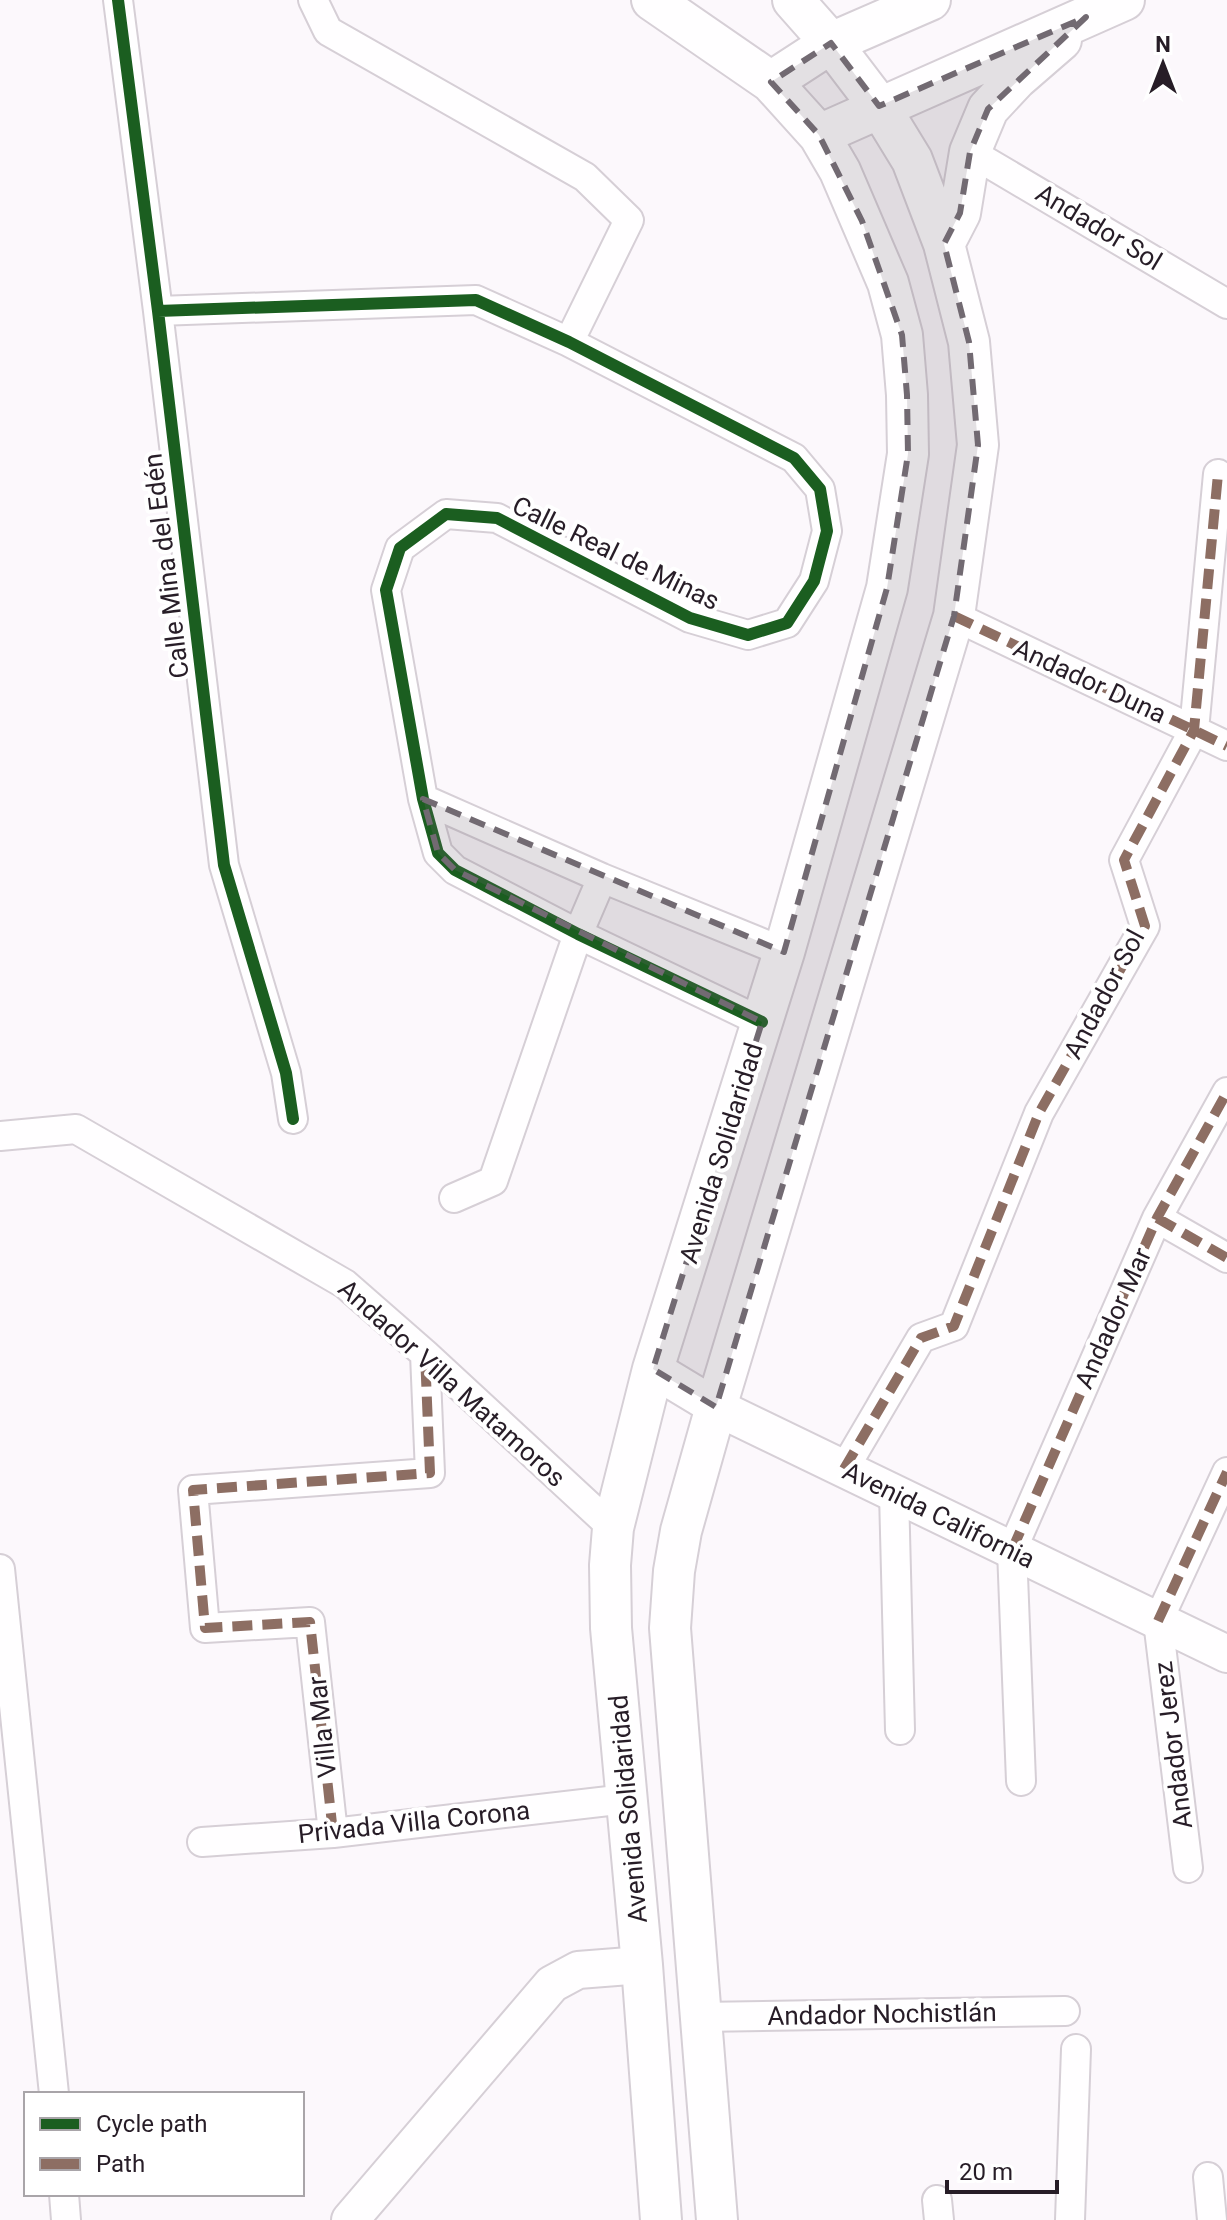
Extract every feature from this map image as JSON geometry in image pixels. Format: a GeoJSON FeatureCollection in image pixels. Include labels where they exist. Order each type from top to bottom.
{"type":"FeatureCollection","features":[{"type":"Feature","properties":{"kind":"main road","name":"Avenida Solidaridad"},"geometry":{"type":"LineString","coordinates":[[652,0],[771,82],[819,135],[840,171],[888,283],[902,335],[908,454],[887,588],[784,952],[653,1369],[613,1528],[611,1628],[642,1965],[661,2220]]}},
{"type":"Feature","properties":{"kind":"main road","name":"Avenida Solidaridad"},"geometry":{"type":"LineString","coordinates":[[717,2220],[670,1628],[674,1571],[681,1531],[716,1407],[954,616],[978,445],[969,342],[944,244],[912,160],[879,106],[831,43],[793,0]]}},
{"type":"Feature","properties":{"kind":"main road"},"geometry":{"type":"LineString","coordinates":[[771,82],[831,43],[930,0]]}},
{"type":"Feature","properties":{"kind":"main road"},"geometry":{"type":"LineString","coordinates":[[819,135],[1124,0]]}},
{"type":"Feature","properties":{"kind":"main road"},"geometry":{"type":"LineString","coordinates":[[944,244],[960,213],[970,152],[988,109],[1016,79],[1086,17]]}},
{"type":"Feature","properties":{"kind":"street","name":"Calle Mina del Edén"},"geometry":{"type":"LineString","coordinates":[[118,0],[224,865],[286,1073],[293,1119]]}},
{"type":"Feature","properties":{"kind":"street"},"geometry":{"type":"LineString","coordinates":[[313,0],[328,31],[585,177],[629,220],[569,342]]}},
{"type":"Feature","properties":{"kind":"street","name":"Andador Sol"},"geometry":{"type":"LineString","coordinates":[[970,152],[1227,304]]}},
{"type":"Feature","properties":{"kind":"street","name":"Calle Real de Minas"},"geometry":{"type":"LineString","coordinates":[[158,311],[476,300],[569,342],[794,458],[820,489],[827,531],[814,581],[787,623],[748,635],[690,618],[497,518],[446,514],[400,548],[386,590],[423,799],[438,853],[455,870],[578,934],[762,1022]]}},
{"type":"Feature","properties":{"kind":"street","name":"Andador Sol"},"geometry":{"type":"LineString","coordinates":[[844,1469],[921,1338],[954,1326],[1039,1113],[1145,926],[1124,860],[1194,730],[1218,474]]}},
{"type":"Feature","properties":{"kind":"street","name":"Andador Duna"},"geometry":{"type":"LineString","coordinates":[[954,616],[1227,746]]}},
{"type":"Feature","properties":{"kind":"street"},"geometry":{"type":"LineString","coordinates":[[423,799],[602,878],[784,952]]}},
{"type":"Feature","properties":{"kind":"street"},"geometry":{"type":"LineString","coordinates":[[454,1198],[493,1181],[578,934],[602,878]]}},
{"type":"Feature","properties":{"kind":"street","name":"Andador Mar"},"geometry":{"type":"LineString","coordinates":[[1012,1550],[1157,1218],[1227,1092]]}},
{"type":"Feature","properties":{"kind":"street","name":"Andador Villa Matamoros"},"geometry":{"type":"LineString","coordinates":[[0,1136],[76,1129],[345,1284],[613,1528]]}},
{"type":"Feature","properties":{"kind":"street"},"geometry":{"type":"LineString","coordinates":[[1157,1218],[1227,1258]]}},
{"type":"Feature","properties":{"kind":"street","name":"Villa Mar"},"geometry":{"type":"LineString","coordinates":[[333,1833],[310,1622],[205,1628],[193,1490],[430,1473],[425,1354]]}},
{"type":"Feature","properties":{"kind":"street","name":"Avenida California"},"geometry":{"type":"LineString","coordinates":[[653,1369],[716,1407],[1227,1654]]}},
{"type":"Feature","properties":{"kind":"street"},"geometry":{"type":"LineString","coordinates":[[1158,1621],[1227,1472]]}},
{"type":"Feature","properties":{"kind":"street"},"geometry":{"type":"LineString","coordinates":[[894,1493],[900,1730]]}},
{"type":"Feature","properties":{"kind":"street"},"geometry":{"type":"LineString","coordinates":[[1012,1550],[1021,1781]]}},
{"type":"Feature","properties":{"kind":"street"},"geometry":{"type":"LineString","coordinates":[[0,1569],[54,2092]]}},
{"type":"Feature","properties":{"kind":"street","name":"Andador Jerez"},"geometry":{"type":"LineString","coordinates":[[1158,1621],[1188,1868]]}},
{"type":"Feature","properties":{"kind":"street","name":"Privada Villa Corona"},"geometry":{"type":"LineString","coordinates":[[202,1842],[333,1833],[626,1799]]}},
{"type":"Feature","properties":{"kind":"street"},"geometry":{"type":"LineString","coordinates":[[350,2220],[552,1984],[578,1970],[642,1965]]}},
{"type":"Feature","properties":{"kind":"street","name":"Andador Nochistlán"},"geometry":{"type":"LineString","coordinates":[[699,2017],[1065,2011]]}},
{"type":"Feature","properties":{"kind":"street"},"geometry":{"type":"LineString","coordinates":[[1070,2220],[1076,2049]]}},
{"type":"Feature","properties":{"kind":"street"},"geometry":{"type":"LineString","coordinates":[[1208,2177],[1212,2220]]}},
{"type":"Feature","properties":{"kind":"street"},"geometry":{"type":"LineString","coordinates":[[64,2196],[66,2220]]}},
{"type":"Feature","properties":{"kind":"highlighted area"},"geometry":{"type":"Polygon","coordinates":[[[1086,17],[988,109],[970,152],[960,213],[944,244],[969,342],[978,445],[954,616],[716,1407],[653,1369],[762,1022],[455,870],[438,853],[423,799],[784,952],[887,588],[908,454],[902,335],[862,221],[819,135],[771,82],[831,43],[879,106],[1086,17]]]}},
{"type":"Feature","properties":{"kind":"marked path"},"geometry":{"type":"LineString","coordinates":[[844,1469],[921,1338],[954,1326],[1039,1113],[1145,926],[1124,860],[1194,730],[1218,474]]}},
{"type":"Feature","properties":{"kind":"marked path"},"geometry":{"type":"LineString","coordinates":[[954,616],[1227,746]]}},
{"type":"Feature","properties":{"kind":"marked path"},"geometry":{"type":"LineString","coordinates":[[1012,1550],[1157,1218],[1227,1092]]}},
{"type":"Feature","properties":{"kind":"marked path"},"geometry":{"type":"LineString","coordinates":[[1157,1218],[1227,1258]]}},
{"type":"Feature","properties":{"kind":"marked path"},"geometry":{"type":"LineString","coordinates":[[333,1833],[310,1622],[205,1628],[193,1490],[430,1473],[425,1354]]}},
{"type":"Feature","properties":{"kind":"marked path"},"geometry":{"type":"LineString","coordinates":[[1158,1621],[1227,1472]]}},
{"type":"Feature","properties":{"kind":"cycle path"},"geometry":{"type":"LineString","coordinates":[[118,0],[224,865],[286,1073],[293,1119]]}},
{"type":"Feature","properties":{"kind":"cycle path"},"geometry":{"type":"LineString","coordinates":[[158,311],[476,300],[569,342],[794,458],[820,489],[827,531],[814,581],[787,623],[748,635],[690,618],[497,518],[446,514],[400,548],[386,590],[423,799],[438,853],[455,870],[578,934],[762,1022]]}}]}
